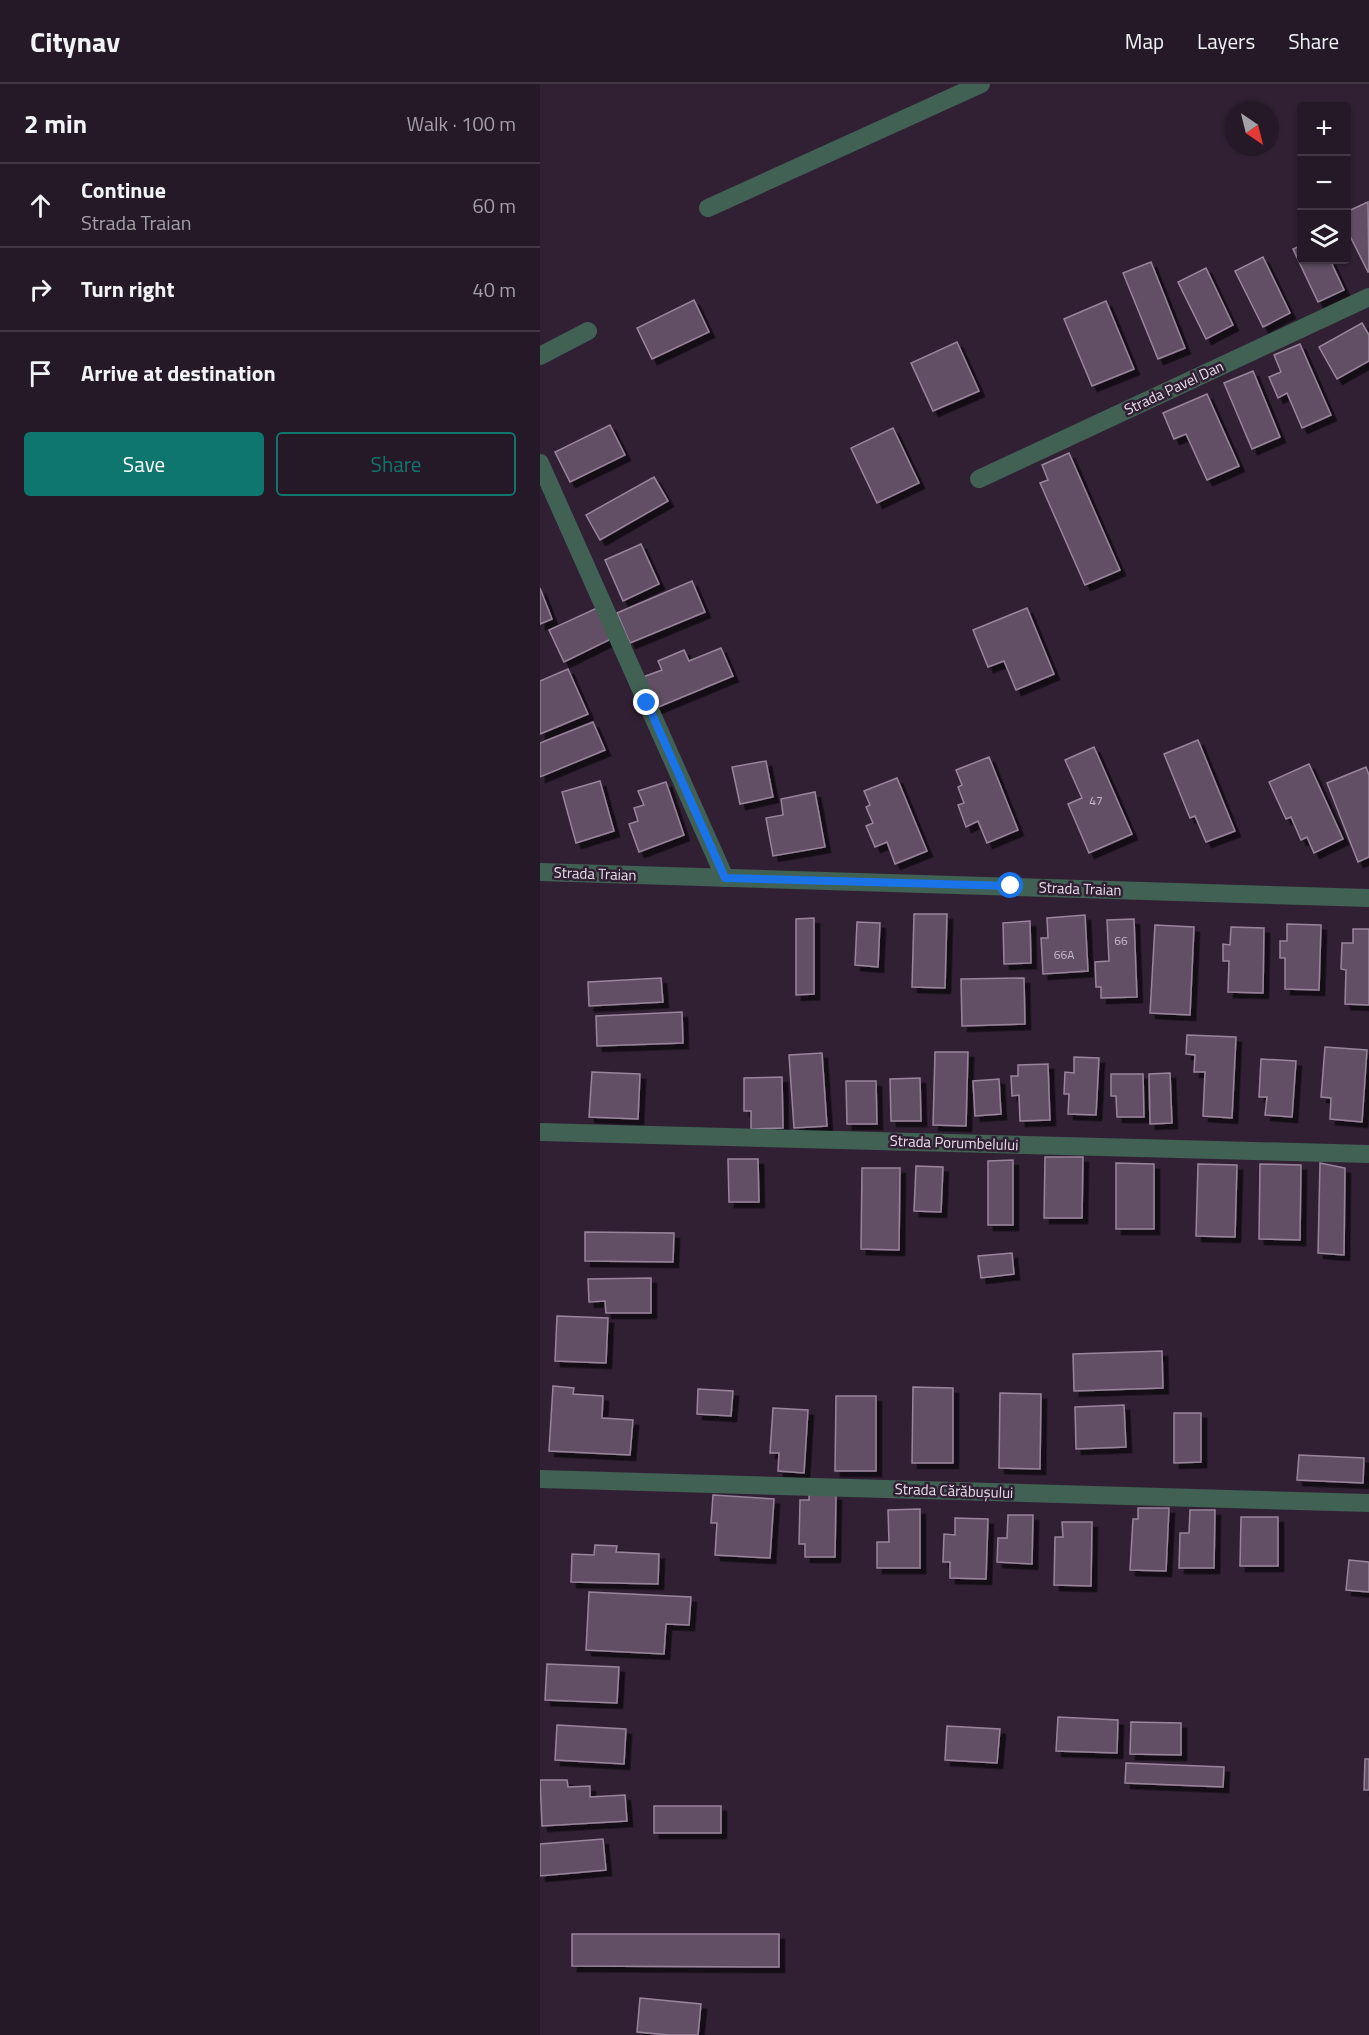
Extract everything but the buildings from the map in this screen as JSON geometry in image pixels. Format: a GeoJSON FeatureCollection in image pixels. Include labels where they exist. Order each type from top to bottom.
{"type":"FeatureCollection","features":[{"type":"Feature","properties":{"kind":"street"},"geometry":{"type":"LineString","coordinates":[[708,208],[981,84]]}},
{"type":"Feature","properties":{"kind":"street","name":"Strada Pavel Dan"},"geometry":{"type":"LineString","coordinates":[[979,478],[1369,297]]}},
{"type":"Feature","properties":{"kind":"street"},"geometry":{"type":"LineString","coordinates":[[540,356],[588,331]]}},
{"type":"Feature","properties":{"kind":"street"},"geometry":{"type":"LineString","coordinates":[[540,463],[725,878]]}},
{"type":"Feature","properties":{"kind":"street","name":"Strada Traian"},"geometry":{"type":"LineString","coordinates":[[540,872],[1369,897]]}},
{"type":"Feature","properties":{"kind":"street","name":"Strada Porumbelului"},"geometry":{"type":"LineString","coordinates":[[540,1132],[1369,1154]]}},
{"type":"Feature","properties":{"kind":"street","name":"Strada Cărăbușului"},"geometry":{"type":"LineString","coordinates":[[540,1479],[1369,1503]]}},
{"type":"Feature","properties":{"kind":"route"},"geometry":{"type":"LineString","coordinates":[[647,703],[725,878],[1011,886]]}}]}
